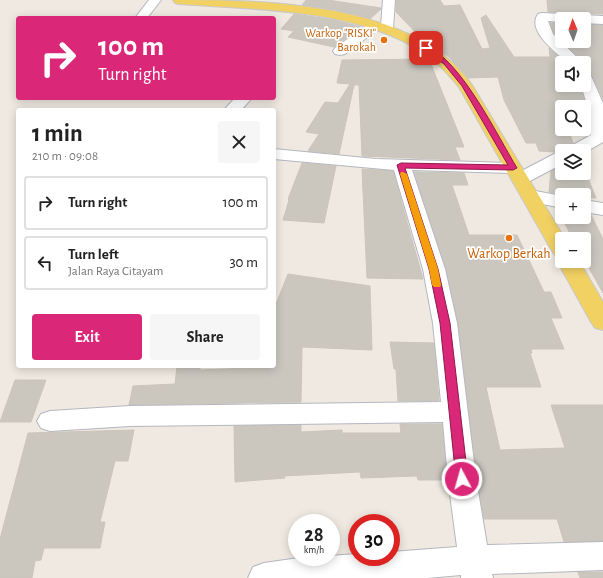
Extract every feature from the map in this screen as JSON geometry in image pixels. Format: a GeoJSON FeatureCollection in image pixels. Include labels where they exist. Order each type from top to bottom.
{"type":"FeatureCollection","features":[{"type":"Feature","properties":{"kind":"main road"},"geometry":{"type":"LineString","coordinates":[[178,0],[341,17],[381,27],[426,48],[446,63],[465,85],[555,239]]}},
{"type":"Feature","properties":{"kind":"main road"},"geometry":{"type":"LineString","coordinates":[[572,268],[600,313]]}},
{"type":"Feature","properties":{"kind":"street"},"geometry":{"type":"LineString","coordinates":[[143,16],[155,0]]}},
{"type":"Feature","properties":{"kind":"street"},"geometry":{"type":"LineString","coordinates":[[340,51],[381,27],[389,0]]}},
{"type":"Feature","properties":{"kind":"street"},"geometry":{"type":"LineString","coordinates":[[569,56],[546,34],[541,23],[542,17],[603,20]]}},
{"type":"Feature","properties":{"kind":"street"},"geometry":{"type":"LineString","coordinates":[[586,144],[598,137],[602,126],[596,98],[591,89]]}},
{"type":"Feature","properties":{"kind":"street"},"geometry":{"type":"LineString","coordinates":[[234,108],[242,100]]}},
{"type":"Feature","properties":{"kind":"street"},"geometry":{"type":"LineString","coordinates":[[276,154],[517,174],[555,160]]}},
{"type":"Feature","properties":{"kind":"street"},"geometry":{"type":"LineString","coordinates":[[401,165],[434,269],[445,323],[462,479],[476,569]]}},
{"type":"Feature","properties":{"kind":"street"},"geometry":{"type":"LineString","coordinates":[[530,196],[555,201]]}},
{"type":"Feature","properties":{"kind":"street"},"geometry":{"type":"LineString","coordinates":[[591,207],[603,209]]}},
{"type":"Feature","properties":{"kind":"street"},"geometry":{"type":"LineString","coordinates":[[50,421],[130,416],[454,412]]}},
{"type":"Feature","properties":{"kind":"street"},"geometry":{"type":"LineString","coordinates":[[264,578],[299,573],[476,569],[555,557],[603,556]]}},
{"type":"Feature","properties":{"kind":"building"},"geometry":{"type":"Polygon","coordinates":[[[306,0],[328,0],[381,9],[370,19],[335,10],[302,5],[306,0]]]}},
{"type":"Feature","properties":{"kind":"building"},"geometry":{"type":"Polygon","coordinates":[[[396,0],[440,0],[444,6],[460,5],[482,49],[490,48],[481,18],[486,15],[514,57],[550,57],[549,48],[558,56],[555,56],[555,92],[582,92],[584,100],[555,100],[555,136],[570,136],[573,143],[555,144],[554,152],[539,151],[536,143],[526,143],[504,100],[498,77],[467,78],[448,56],[426,43],[396,12],[396,0]]]}},
{"type":"Feature","properties":{"kind":"building"},"geometry":{"type":"Polygon","coordinates":[[[547,0],[603,0],[603,14],[591,14],[591,12],[548,12],[547,0]]]}},
{"type":"Feature","properties":{"kind":"building"},"geometry":{"type":"Polygon","coordinates":[[[294,14],[335,20],[361,27],[334,47],[288,37],[294,31],[281,29],[294,14]]]}},
{"type":"Feature","properties":{"kind":"building"},"geometry":{"type":"Polygon","coordinates":[[[550,23],[555,23],[555,34],[550,23]]]}},
{"type":"Feature","properties":{"kind":"building"},"geometry":{"type":"Polygon","coordinates":[[[591,24],[603,25],[603,99],[591,74],[591,56],[578,56],[569,48],[591,48],[591,24]]]}},
{"type":"Feature","properties":{"kind":"building"},"geometry":{"type":"Polygon","coordinates":[[[429,59],[464,147],[455,147],[460,160],[362,156],[359,85],[354,85],[339,154],[308,151],[319,134],[306,132],[325,102],[338,103],[350,84],[337,83],[342,60],[429,59]]]}},
{"type":"Feature","properties":{"kind":"building"},"geometry":{"type":"Polygon","coordinates":[[[302,163],[336,166],[324,223],[283,220],[289,200],[288,199],[302,163]]]}},
{"type":"Feature","properties":{"kind":"building"},"geometry":{"type":"Polygon","coordinates":[[[362,169],[393,171],[423,279],[367,278],[362,169]]]}},
{"type":"Feature","properties":{"kind":"building"},"geometry":{"type":"Polygon","coordinates":[[[555,169],[555,180],[589,180],[596,198],[591,198],[591,188],[555,188],[555,193],[549,192],[551,171],[555,169]]]}},
{"type":"Feature","properties":{"kind":"building"},"geometry":{"type":"Polygon","coordinates":[[[414,172],[464,173],[468,185],[452,185],[469,235],[517,235],[544,292],[551,292],[562,318],[551,318],[564,349],[531,349],[532,353],[530,353],[541,387],[486,387],[500,450],[565,448],[551,405],[603,405],[603,541],[564,542],[557,519],[484,519],[477,479],[458,323],[446,269],[414,172]]]}},
{"type":"Feature","properties":{"kind":"building"},"geometry":{"type":"Polygon","coordinates":[[[591,215],[603,239],[603,293],[589,268],[591,268],[591,232],[569,232],[565,224],[591,224],[591,215]]]}},
{"type":"Feature","properties":{"kind":"building"},"geometry":{"type":"Polygon","coordinates":[[[288,274],[370,286],[372,350],[302,347],[301,402],[129,405],[133,386],[175,384],[177,368],[200,368],[200,370],[276,368],[276,304],[288,274]]]}},
{"type":"Feature","properties":{"kind":"building"},"geometry":{"type":"Polygon","coordinates":[[[390,342],[434,343],[439,401],[398,401],[396,369],[394,369],[390,342]]]}},
{"type":"Feature","properties":{"kind":"building"},"geometry":{"type":"Polygon","coordinates":[[[15,380],[46,380],[31,422],[0,422],[15,380]]]}},
{"type":"Feature","properties":{"kind":"building"},"geometry":{"type":"Polygon","coordinates":[[[400,424],[442,424],[447,480],[418,480],[417,476],[361,478],[360,472],[284,476],[285,478],[235,482],[234,426],[301,425],[301,432],[342,430],[342,433],[401,433],[400,424]]]}},
{"type":"Feature","properties":{"kind":"building"},"geometry":{"type":"Polygon","coordinates":[[[134,430],[128,461],[115,461],[100,522],[105,522],[100,548],[44,548],[41,560],[35,561],[32,578],[0,578],[0,539],[28,433],[134,430]]]}},
{"type":"Feature","properties":{"kind":"building"},"geometry":{"type":"Polygon","coordinates":[[[578,572],[603,572],[603,578],[580,578],[578,572]]]}},
{"type":"Feature","properties":{"kind":"slow traffic"},"geometry":{"type":"LineString","coordinates":[[403,174],[434,269],[437,285]]}},
{"type":"Feature","properties":{"kind":"place","name":"Warkop \"RISKI\" Barokah"},"geometry":{"type":"Point","coordinates":[384,40]}},
{"type":"Feature","properties":{"kind":"place","name":"Warkop Berkah"},"geometry":{"type":"Point","coordinates":[509,238]}},
{"type":"Feature","properties":{"kind":"route"},"geometry":{"type":"LineString","coordinates":[[426,48],[446,63],[465,85],[513,168],[401,165],[434,269],[445,323],[462,479]]}}]}
